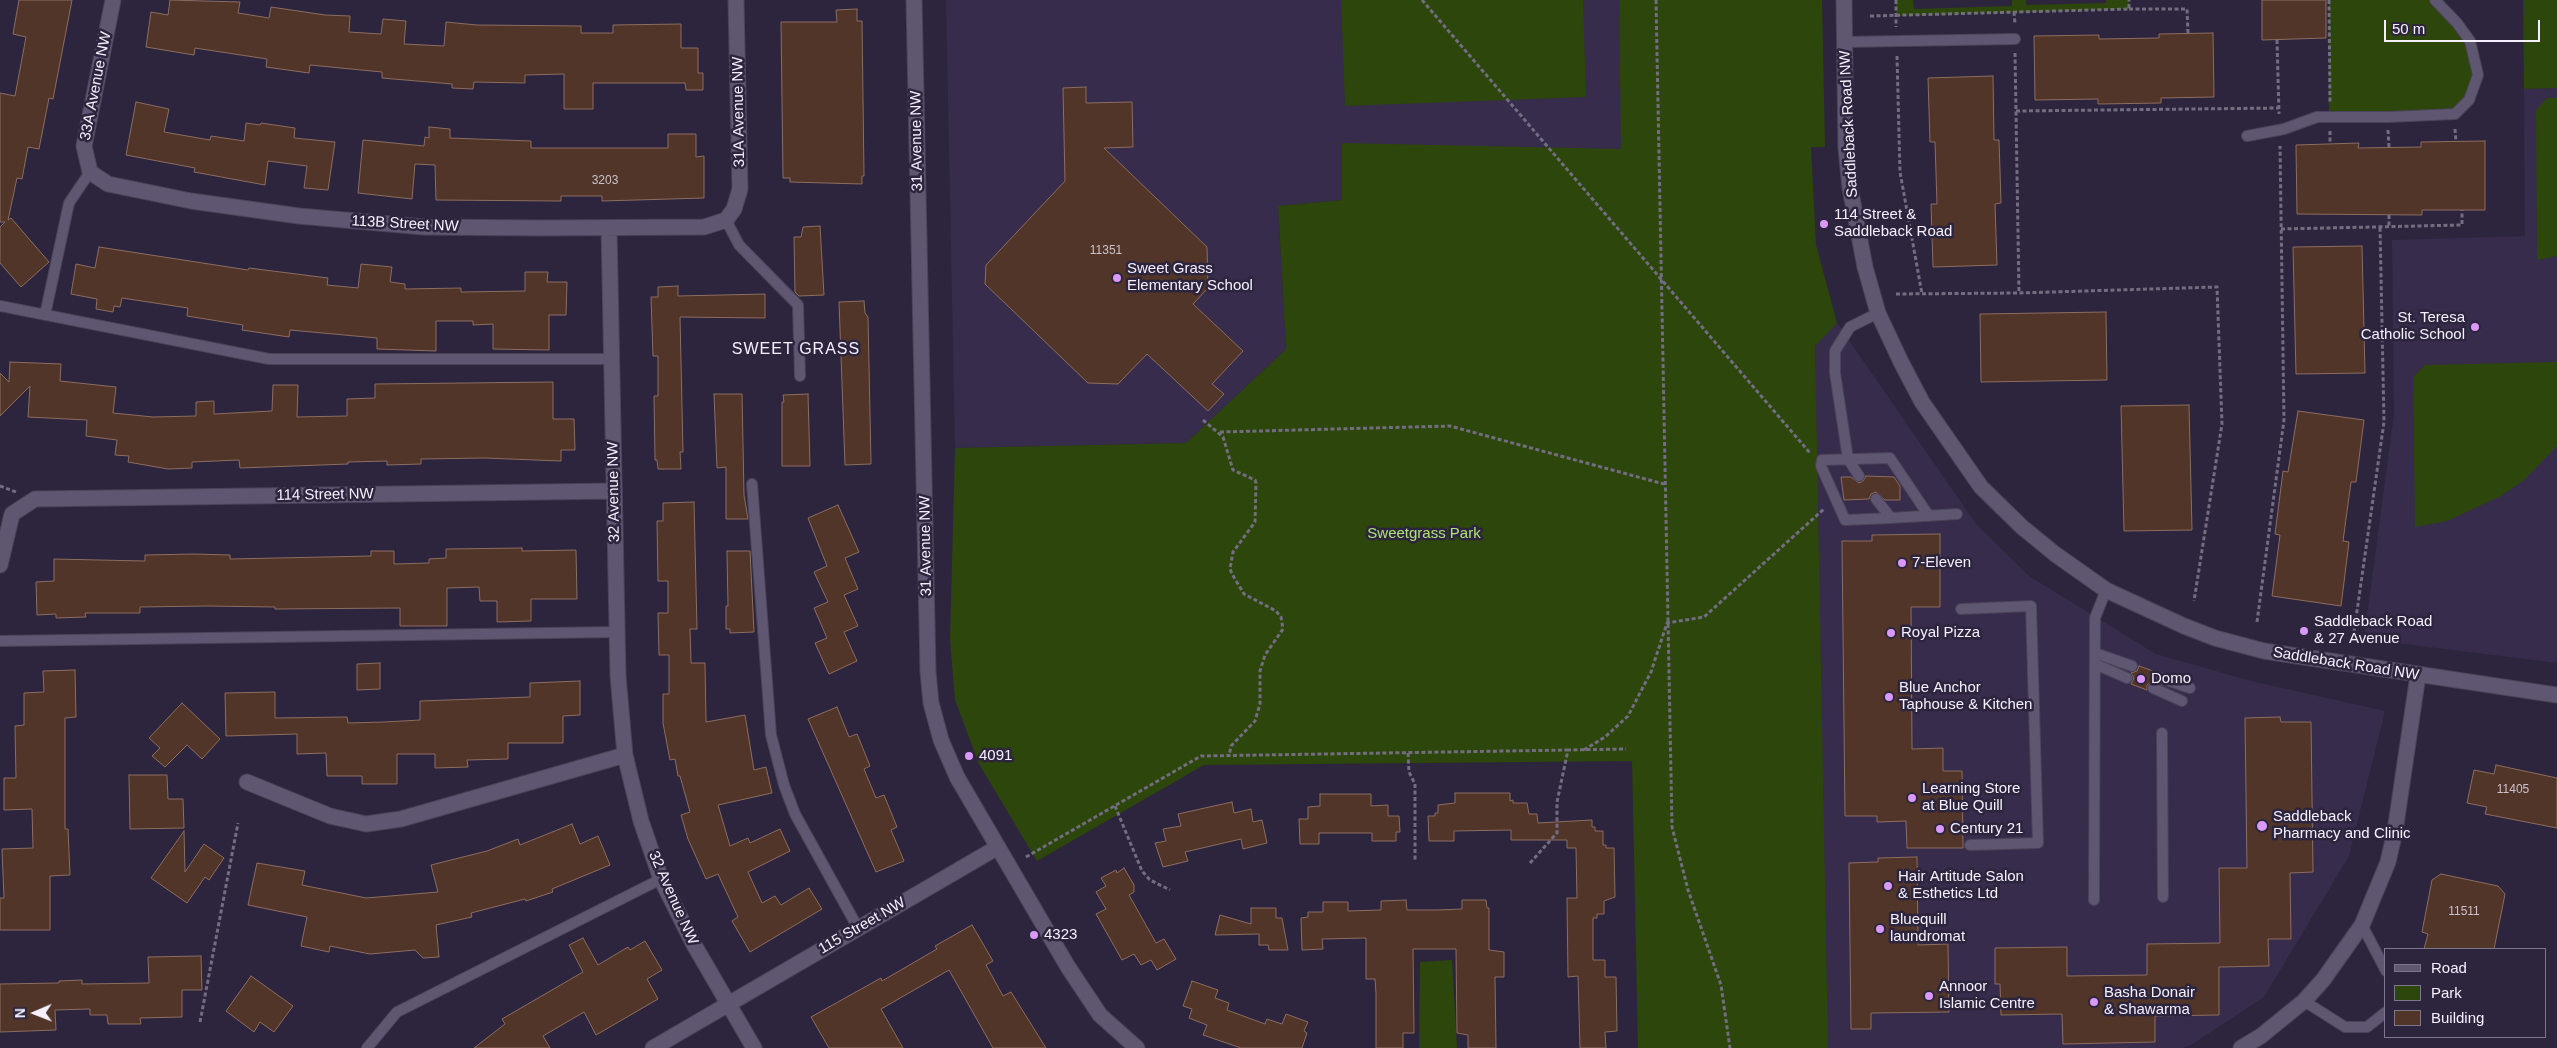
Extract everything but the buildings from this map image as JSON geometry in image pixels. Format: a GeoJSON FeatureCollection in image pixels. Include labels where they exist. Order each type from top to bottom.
{"type":"FeatureCollection","features":[{"type":"Feature","properties":{"kind":"street","name":"33A Avenue NW"},"geometry":{"type":"LineString","coordinates":[[90,172],[84,155],[85,136],[113,0]]}},
{"type":"Feature","properties":{"kind":"street","name":"31A Avenue NW"},"geometry":{"type":"LineString","coordinates":[[726,220],[734,209],[740,189],[736,0]]}},
{"type":"Feature","properties":{"kind":"street","name":"31 Avenue NW"},"geometry":{"type":"LineString","coordinates":[[914,0],[929,689],[936,724],[948,756],[998,847],[1084,992],[1100,1016],[1137,1048]]}},
{"type":"Feature","properties":{"kind":"street","name":"Saddleback Road NW"},"geometry":{"type":"LineString","coordinates":[[1844,0],[1846,148],[1850,188],[1865,267],[1878,313],[1922,402],[1981,487],[2042,543],[2106,590],[2184,626],[2220,640],[2264,651],[2557,696]]}},
{"type":"Feature","properties":{"kind":"street","name":"113B Street NW"},"geometry":{"type":"LineString","coordinates":[[90,172],[108,184],[121,188],[299,216],[424,227],[704,227],[726,220]]}},
{"type":"Feature","properties":{"kind":"street","name":"32 Avenue NW"},"geometry":{"type":"LineString","coordinates":[[609,228],[618,676],[625,755],[641,821],[661,879],[678,916],[727,1005]]}},
{"type":"Feature","properties":{"kind":"street","name":"114 Street NW"},"geometry":{"type":"LineString","coordinates":[[0,565],[12,514],[35,499],[614,491]]}},
{"type":"Feature","properties":{"kind":"street"},"geometry":{"type":"LineString","coordinates":[[2241,1048],[2261,1036],[2304,1001],[2333,967],[2362,924],[2388,862],[2395,831],[2418,675]]}},
{"type":"Feature","properties":{"kind":"street"},"geometry":{"type":"LineString","coordinates":[[247,782],[330,816],[366,824],[401,820],[625,755]]}},
{"type":"Feature","properties":{"kind":"street","name":"115 Street NW"},"geometry":{"type":"LineString","coordinates":[[653,1048],[998,847]]}},
{"type":"Feature","properties":{"kind":"street"},"geometry":{"type":"LineString","coordinates":[[727,1005],[754,1048]]}},
{"type":"Feature","properties":{"kind":"lane"},"geometry":{"type":"LineString","coordinates":[[2247,136],[2280,130],[2317,117],[2388,118],[2455,114],[2469,100],[2478,75],[2470,41],[2457,23],[2435,0]]}},
{"type":"Feature","properties":{"kind":"lane"},"geometry":{"type":"LineString","coordinates":[[1844,42],[2015,39]]}},
{"type":"Feature","properties":{"kind":"lane"},"geometry":{"type":"LineString","coordinates":[[45,315],[69,204],[90,172]]}},
{"type":"Feature","properties":{"kind":"lane"},"geometry":{"type":"LineString","coordinates":[[726,220],[739,245],[798,305],[800,376]]}},
{"type":"Feature","properties":{"kind":"lane"},"geometry":{"type":"LineString","coordinates":[[0,306],[269,359],[612,359]]}},
{"type":"Feature","properties":{"kind":"lane"},"geometry":{"type":"LineString","coordinates":[[1859,476],[1848,459],[1835,373],[1835,351],[1850,327],[1878,313]]}},
{"type":"Feature","properties":{"kind":"lane"},"geometry":{"type":"LineString","coordinates":[[1929,516],[1890,458],[1822,460],[1821,466],[1845,520],[1929,516],[1956,514]]}},
{"type":"Feature","properties":{"kind":"lane"},"geometry":{"type":"LineString","coordinates":[[752,484],[771,735],[784,786],[795,814],[858,928]]}},
{"type":"Feature","properties":{"kind":"lane"},"geometry":{"type":"LineString","coordinates":[[1876,499],[1891,518]]}},
{"type":"Feature","properties":{"kind":"lane"},"geometry":{"type":"LineString","coordinates":[[2094,900],[2095,618],[2106,590]]}},
{"type":"Feature","properties":{"kind":"lane"},"geometry":{"type":"LineString","coordinates":[[1961,608],[2031,606],[2038,843],[1970,845]]}},
{"type":"Feature","properties":{"kind":"lane"},"geometry":{"type":"LineString","coordinates":[[0,641],[617,632]]}},
{"type":"Feature","properties":{"kind":"lane"},"geometry":{"type":"LineString","coordinates":[[2095,653],[2132,666]]}},
{"type":"Feature","properties":{"kind":"lane"},"geometry":{"type":"LineString","coordinates":[[2095,664],[2127,678]]}},
{"type":"Feature","properties":{"kind":"lane"},"geometry":{"type":"LineString","coordinates":[[2157,677],[2190,688]]}},
{"type":"Feature","properties":{"kind":"lane"},"geometry":{"type":"LineString","coordinates":[[2153,688],[2182,701]]}},
{"type":"Feature","properties":{"kind":"lane"},"geometry":{"type":"LineString","coordinates":[[2162,733],[2163,897]]}},
{"type":"Feature","properties":{"kind":"lane"},"geometry":{"type":"LineString","coordinates":[[367,1048],[396,1012],[661,879]]}},
{"type":"Feature","properties":{"kind":"lane"},"geometry":{"type":"LineString","coordinates":[[2362,924],[2384,967]]}},
{"type":"Feature","properties":{"kind":"lane"},"geometry":{"type":"LineString","coordinates":[[2304,1001],[2345,1027],[2367,1027],[2384,1014]]}},
{"type":"Feature","properties":{"kind":"path"},"geometry":{"type":"LineString","coordinates":[[1422,0],[1821,466]]}},
{"type":"Feature","properties":{"kind":"path"},"geometry":{"type":"LineString","coordinates":[[1656,0],[1672,827],[1688,890],[1721,985],[1730,1048]]}},
{"type":"Feature","properties":{"kind":"path"},"geometry":{"type":"LineString","coordinates":[[1896,0],[1900,172],[1922,294]]}},
{"type":"Feature","properties":{"kind":"path"},"geometry":{"type":"LineString","coordinates":[[2129,0],[2129,9]]}},
{"type":"Feature","properties":{"kind":"path"},"geometry":{"type":"LineString","coordinates":[[2329,0],[2329,117]]}},
{"type":"Feature","properties":{"kind":"path"},"geometry":{"type":"LineString","coordinates":[[1870,16],[2187,9],[2188,33]]}},
{"type":"Feature","properties":{"kind":"path"},"geometry":{"type":"LineString","coordinates":[[2014,12],[2019,292]]}},
{"type":"Feature","properties":{"kind":"path"},"geometry":{"type":"LineString","coordinates":[[2257,622],[2284,420],[2277,40]]}},
{"type":"Feature","properties":{"kind":"path"},"geometry":{"type":"LineString","coordinates":[[2016,111],[2279,108]]}},
{"type":"Feature","properties":{"kind":"path"},"geometry":{"type":"LineString","coordinates":[[2281,229],[2462,225],[2462,210]]}},
{"type":"Feature","properties":{"kind":"path"},"geometry":{"type":"LineString","coordinates":[[2389,215],[2389,227]]}},
{"type":"Feature","properties":{"kind":"path"},"geometry":{"type":"LineString","coordinates":[[2353,639],[2384,422],[2380,227]]}},
{"type":"Feature","properties":{"kind":"path"},"geometry":{"type":"LineString","coordinates":[[1896,294],[2217,287],[2222,424],[2194,601]]}},
{"type":"Feature","properties":{"kind":"path"},"geometry":{"type":"LineString","coordinates":[[1203,420],[1220,432],[1226,442],[1233,470],[1255,480],[1256,483],[1254,522],[1252,528],[1236,546],[1230,558],[1230,569],[1238,589],[1276,611],[1281,617],[1283,629],[1268,649],[1262,662],[1260,704],[1254,721],[1231,746],[1229,756]]}},
{"type":"Feature","properties":{"kind":"path"},"geometry":{"type":"LineString","coordinates":[[1220,432],[1450,426],[1664,484]]}},
{"type":"Feature","properties":{"kind":"path"},"geometry":{"type":"LineString","coordinates":[[1667,623],[1704,617],[1836,498]]}},
{"type":"Feature","properties":{"kind":"path"},"geometry":{"type":"LineString","coordinates":[[1584,750],[1605,737],[1628,716],[1651,672],[1667,623]]}},
{"type":"Feature","properties":{"kind":"path"},"geometry":{"type":"LineString","coordinates":[[1026,857],[1199,757],[1626,749]]}},
{"type":"Feature","properties":{"kind":"path"},"geometry":{"type":"LineString","coordinates":[[1530,863],[1558,833],[1557,802],[1568,750]]}},
{"type":"Feature","properties":{"kind":"path"},"geometry":{"type":"LineString","coordinates":[[1408,753],[1409,772],[1415,784],[1415,860]]}},
{"type":"Feature","properties":{"kind":"path"},"geometry":{"type":"LineString","coordinates":[[1115,806],[1142,871],[1150,880],[1170,890]]}},
{"type":"Feature","properties":{"kind":"path"},"geometry":{"type":"LineString","coordinates":[[200,1022],[238,823]]}},
{"type":"Feature","properties":{"kind":"shaded area","name":"Sweet Grass Elementary School"},"geometry":{"type":"Polygon","coordinates":[[[946,0],[1644,0],[1648,149],[1343,200],[1278,206],[1286,349],[1186,443],[955,448],[946,0]]]}},
{"type":"Feature","properties":{"kind":"shaded area","name":"St. Teresa Catholic School"},"geometry":{"type":"Polygon","coordinates":[[[2557,88],[2557,663],[2364,639],[2394,414],[2392,240],[2525,236],[2524,89],[2557,88]]]}},
{"type":"Feature","properties":{"kind":"shaded area"},"geometry":{"type":"Polygon","coordinates":[[[1837,323],[1976,524],[2029,576],[2156,654],[2255,682],[2385,711],[2349,856],[2264,997],[2191,1045],[2182,1048],[1818,1048],[1806,354],[1837,323]]]}},
{"type":"Feature","properties":{"kind":"green space"},"geometry":{"type":"Polygon","coordinates":[[[1341,0],[1583,0],[1586,97],[1345,106],[1341,0]]]}},
{"type":"Feature","properties":{"kind":"green space","name":"Sweetgrass Park"},"geometry":{"type":"Polygon","coordinates":[[[1619,0],[1822,0],[1825,147],[1811,147],[1816,245],[1837,323],[1815,346],[1828,1048],[1638,1048],[1632,761],[1204,765],[1037,861],[979,764],[955,700],[950,639],[955,448],[1186,443],[1286,349],[1278,206],[1342,200],[1342,143],[1621,149],[1619,0]]]}},
{"type":"Feature","properties":{"kind":"green space"},"geometry":{"type":"Polygon","coordinates":[[[1896,0],[1913,0],[1914,9],[2012,6],[2012,0],[2026,0],[2026,5],[2106,3],[2106,0],[2129,0],[2129,9],[1896,16],[1896,0]]]}},
{"type":"Feature","properties":{"kind":"green space"},"geometry":{"type":"Polygon","coordinates":[[[2329,0],[2435,0],[2457,23],[2478,75],[2455,114],[2329,117],[2329,0]]]}},
{"type":"Feature","properties":{"kind":"green space"},"geometry":{"type":"Polygon","coordinates":[[[2523,0],[2557,0],[2557,88],[2524,89],[2523,0]]]}},
{"type":"Feature","properties":{"kind":"green space"},"geometry":{"type":"Polygon","coordinates":[[[2547,98],[2557,98],[2557,256],[2537,260],[2536,110],[2547,98]]]}},
{"type":"Feature","properties":{"kind":"green space"},"geometry":{"type":"Polygon","coordinates":[[[2557,362],[2557,446],[2524,480],[2501,496],[2447,521],[2415,527],[2413,377],[2425,365],[2557,362]]]}},
{"type":"Feature","properties":{"kind":"green space"},"geometry":{"type":"Polygon","coordinates":[[[1452,960],[1457,1048],[1419,1048],[1420,962],[1452,960]]]}},
{"type":"Feature","properties":{"kind":"place","name":"114 Street & Saddleback Road"},"geometry":{"type":"Point","coordinates":[1824,224]}},
{"type":"Feature","properties":{"kind":"place","name":"Sweet Grass Elementary School"},"geometry":{"type":"Point","coordinates":[1117,278]}},
{"type":"Feature","properties":{"kind":"place","name":"St. Teresa Catholic School"},"geometry":{"type":"Point","coordinates":[2475,327]}},
{"type":"Feature","properties":{"kind":"place","name":"7-Eleven"},"geometry":{"type":"Point","coordinates":[1902,563]}},
{"type":"Feature","properties":{"kind":"place","name":"Saddleback Road & 27 Avenue"},"geometry":{"type":"Point","coordinates":[2304,631]}},
{"type":"Feature","properties":{"kind":"place","name":"Royal Pizza"},"geometry":{"type":"Point","coordinates":[1891,633]}},
{"type":"Feature","properties":{"kind":"place","name":"Domo"},"geometry":{"type":"Point","coordinates":[2141,679]}},
{"type":"Feature","properties":{"kind":"place","name":"Blue Anchor Taphouse & Kitchen"},"geometry":{"type":"Point","coordinates":[1889,697]}},
{"type":"Feature","properties":{"kind":"place","name":"4091"},"geometry":{"type":"Point","coordinates":[969,756]}},
{"type":"Feature","properties":{"kind":"place","name":"Learning Store at Blue Quill"},"geometry":{"type":"Point","coordinates":[1912,798]}},
{"type":"Feature","properties":{"kind":"place","name":"Saddleback Pharmacy and Clinic"},"geometry":{"type":"Point","coordinates":[2262,826]}},
{"type":"Feature","properties":{"kind":"place","name":"Century 21"},"geometry":{"type":"Point","coordinates":[1940,829]}},
{"type":"Feature","properties":{"kind":"place","name":"Hair Artitude Salon & Esthetics Ltd"},"geometry":{"type":"Point","coordinates":[1888,886]}},
{"type":"Feature","properties":{"kind":"place","name":"Bluequill laundromat"},"geometry":{"type":"Point","coordinates":[1880,929]}},
{"type":"Feature","properties":{"kind":"place","name":"4323"},"geometry":{"type":"Point","coordinates":[1034,935]}},
{"type":"Feature","properties":{"kind":"place","name":"Annoor Islamic Centre"},"geometry":{"type":"Point","coordinates":[1929,996]}},
{"type":"Feature","properties":{"kind":"place","name":"Basha Donair & Shawarma"},"geometry":{"type":"Point","coordinates":[2094,1002]}},
{"type":"Feature","properties":{"kind":"district","name":"SWEET GRASS"},"geometry":{"type":"Point","coordinates":[796,350]}}]}
